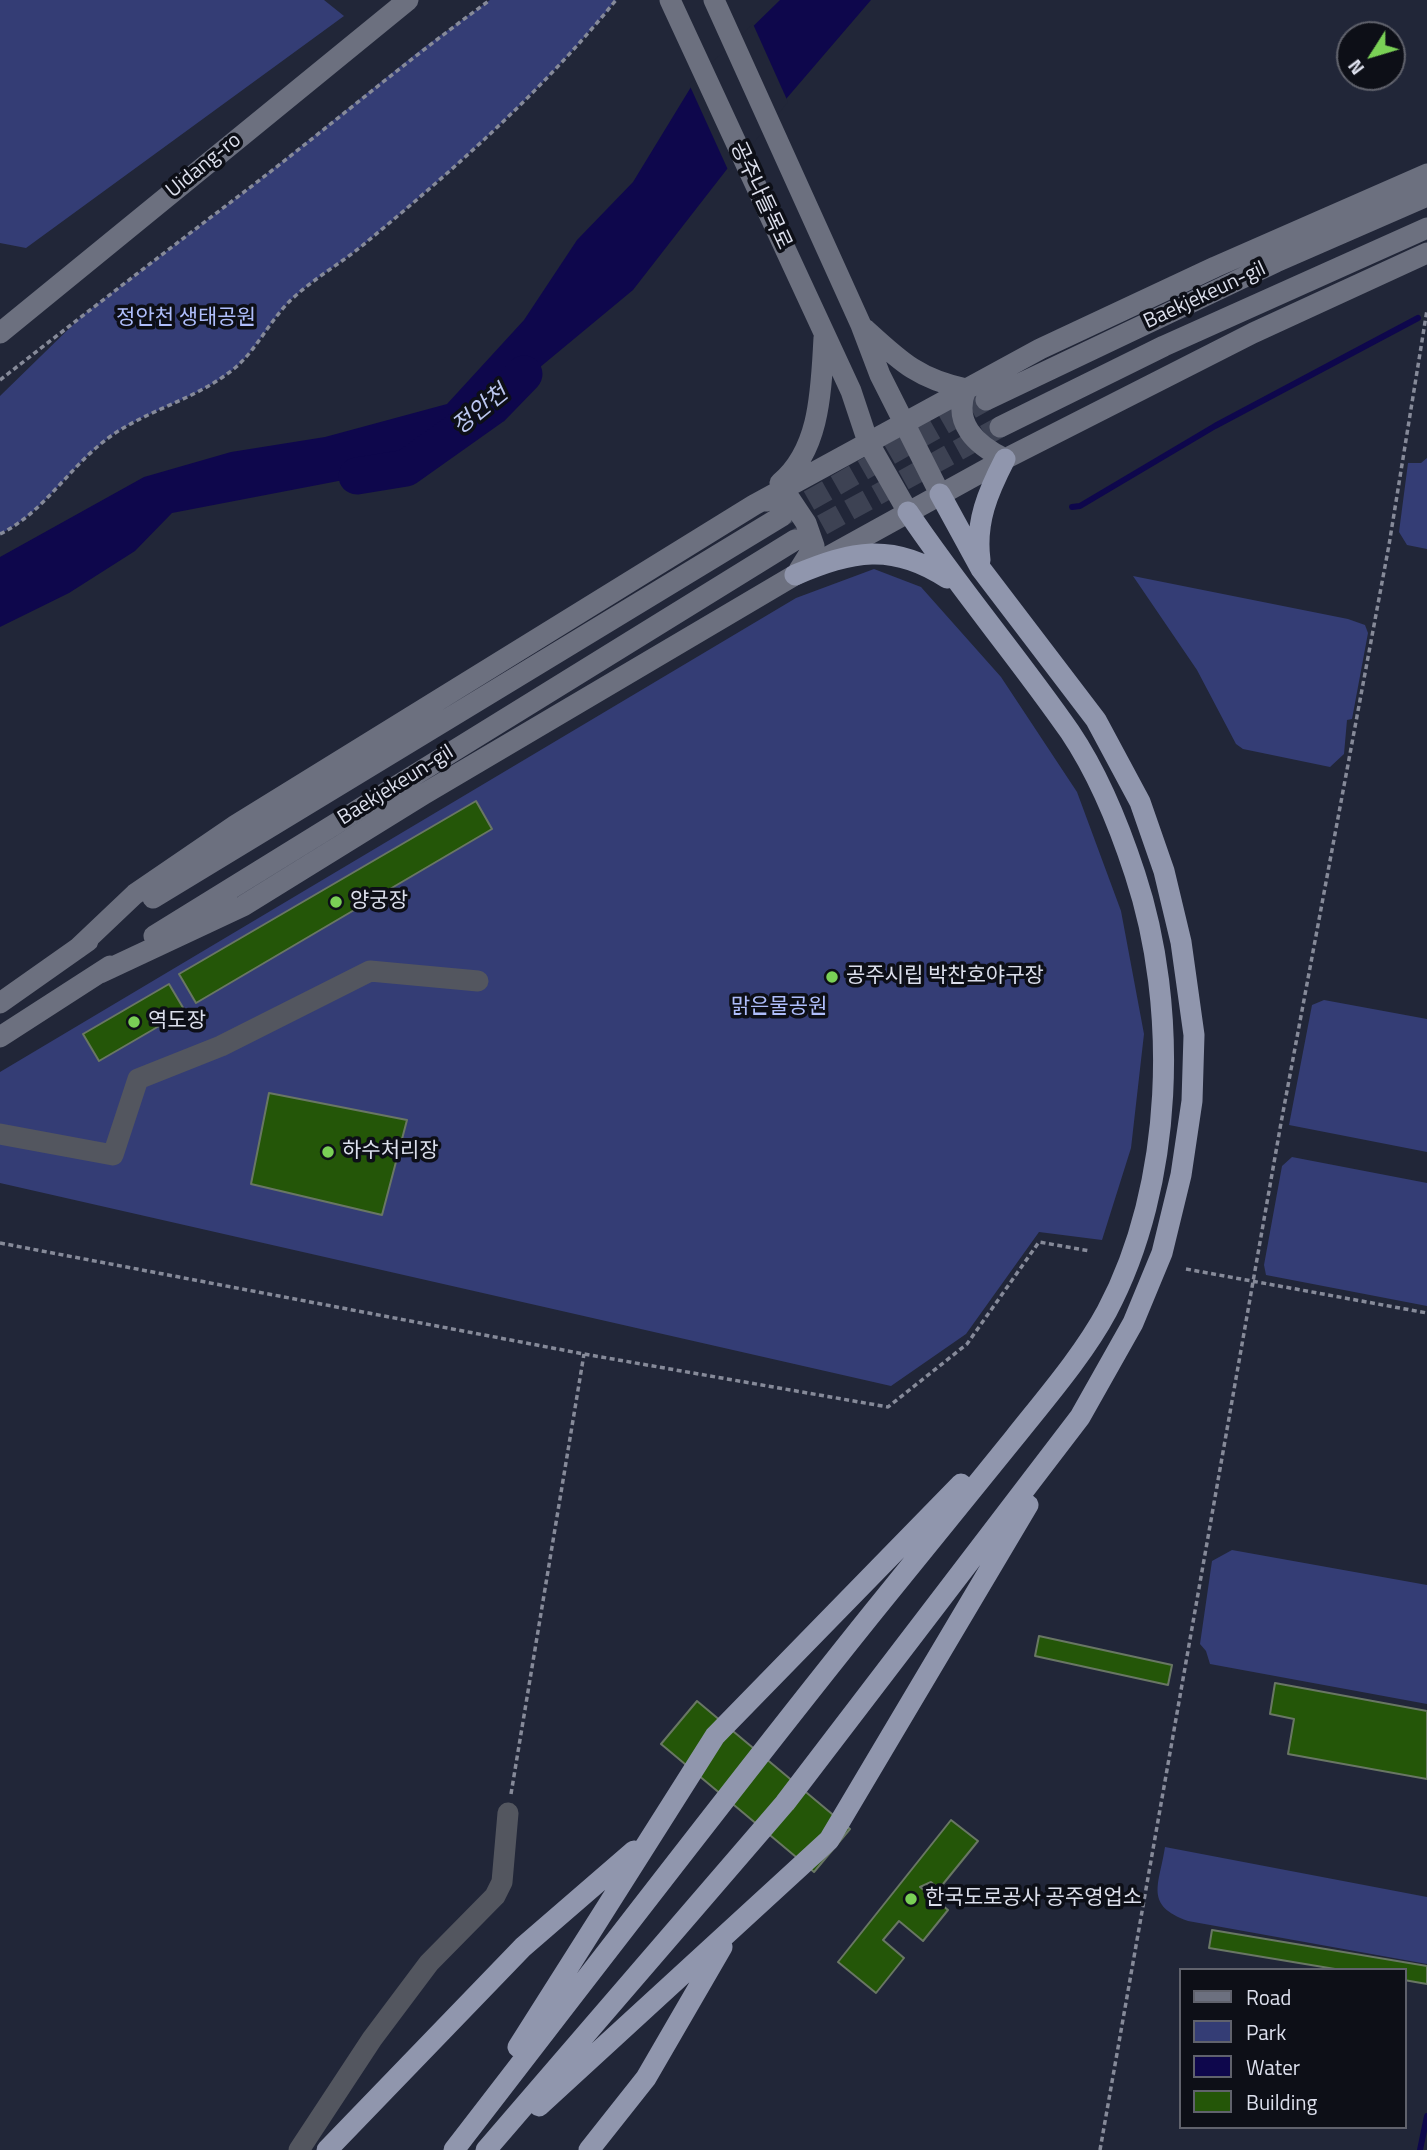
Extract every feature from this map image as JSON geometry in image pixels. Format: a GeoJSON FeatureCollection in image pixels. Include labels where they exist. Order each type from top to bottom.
{"type":"FeatureCollection","features":[{"type":"Feature","properties":{"kind":"highway"},"geometry":{"type":"LineString","coordinates":[[981,569],[977,535],[979,525],[984,504],[1005,458]]}},
{"type":"Feature","properties":{"kind":"highway"},"geometry":{"type":"LineString","coordinates":[[489,2150],[829,1840],[1080,1417],[1133,1323],[1162,1253],[1181,1175],[1192,1101],[1194,1035],[1181,942],[1164,871],[1140,802],[1096,720],[981,569],[940,495]]}},
{"type":"Feature","properties":{"kind":"highway"},"geometry":{"type":"LineString","coordinates":[[453,2150],[747,1769],[1050,1392],[1107,1312],[1135,1244],[1153,1170],[1163,1099],[1165,1037],[1154,947],[1137,879],[1114,813],[1072,735],[958,586],[908,512]]}},
{"type":"Feature","properties":{"kind":"highway"},"geometry":{"type":"LineString","coordinates":[[795,575],[838,557],[876,552],[923,563],[958,586]]}},
{"type":"Feature","properties":{"kind":"highway"},"geometry":{"type":"LineString","coordinates":[[453,2150],[715,1736],[1050,1392]]}},
{"type":"Feature","properties":{"kind":"highway"},"geometry":{"type":"LineString","coordinates":[[489,2150],[785,1803],[1080,1417]]}},
{"type":"Feature","properties":{"kind":"highway"},"geometry":{"type":"LineString","coordinates":[[327,2150],[523,1947],[652,1836]]}},
{"type":"Feature","properties":{"kind":"highway"},"geometry":{"type":"LineString","coordinates":[[589,2150],[646,2078],[734,1927]]}},
{"type":"Feature","properties":{"kind":"main road","name":"Uidang-ro"},"geometry":{"type":"LineString","coordinates":[[0,333],[408,0]]}},
{"type":"Feature","properties":{"kind":"main road","name":"공주나들목로"},"geometry":{"type":"LineString","coordinates":[[670,0],[851,391],[868,442],[908,512]]}},
{"type":"Feature","properties":{"kind":"main road","name":"공주나들목로"},"geometry":{"type":"LineString","coordinates":[[715,0],[861,325],[880,375],[940,495]]}},
{"type":"Feature","properties":{"kind":"main road"},"geometry":{"type":"LineString","coordinates":[[77,949],[135,894],[236,825],[754,505],[1041,349],[1214,267],[1427,174]]}},
{"type":"Feature","properties":{"kind":"main road","name":"Baekjekeun-gil"},"geometry":{"type":"LineString","coordinates":[[986,400],[1276,262],[1427,196]]}},
{"type":"Feature","properties":{"kind":"main road","name":"Baekjekeun-gil"},"geometry":{"type":"LineString","coordinates":[[1000,427],[1164,345],[1427,228]]}},
{"type":"Feature","properties":{"kind":"main road"},"geometry":{"type":"LineString","coordinates":[[100,973],[243,906],[424,794],[795,575],[1005,458],[1253,333],[1427,253]]}},
{"type":"Feature","properties":{"kind":"main road"},"geometry":{"type":"LineString","coordinates":[[861,325],[902,362],[935,382],[966,389]]}},
{"type":"Feature","properties":{"kind":"main road"},"geometry":{"type":"LineString","coordinates":[[754,505],[796,469],[819,408],[824,336]]}},
{"type":"Feature","properties":{"kind":"main road"},"geometry":{"type":"LineString","coordinates":[[966,389],[960,404],[965,423],[984,449],[1005,458]]}},
{"type":"Feature","properties":{"kind":"main road"},"geometry":{"type":"LineString","coordinates":[[754,505],[781,496],[790,499],[801,513],[814,546],[795,575]]}},
{"type":"Feature","properties":{"kind":"main road","name":"Baekjekeun-gil"},"geometry":{"type":"LineString","coordinates":[[0,1003],[141,904],[782,516]]}},
{"type":"Feature","properties":{"kind":"main road","name":"Baekjekeun-gil"},"geometry":{"type":"LineString","coordinates":[[0,1037],[167,927],[795,540]]}},
{"type":"Feature","properties":{"kind":"street"},"geometry":{"type":"LineString","coordinates":[[0,1134],[113,1155],[138,1079],[220,1046],[370,971],[478,981]]}},
{"type":"Feature","properties":{"kind":"street"},"geometry":{"type":"LineString","coordinates":[[299,2150],[372,2039],[429,1963],[495,1896],[502,1882],[508,1813]]}},
{"type":"Feature","properties":{"kind":"path"},"geometry":{"type":"LineString","coordinates":[[0,380],[156,256],[248,189],[423,48],[490,0]]}},
{"type":"Feature","properties":{"kind":"path"},"geometry":{"type":"LineString","coordinates":[[0,534],[42,505],[93,450],[113,435],[212,383],[237,366],[290,300],[416,201],[524,101],[585,38],[616,0]]}},
{"type":"Feature","properties":{"kind":"path"},"geometry":{"type":"LineString","coordinates":[[1100,2150],[1254,1280],[1387,558],[1427,310]]}},
{"type":"Feature","properties":{"kind":"path"},"geometry":{"type":"LineString","coordinates":[[0,1243],[583,1354],[888,1406],[967,1344],[1039,1242],[1090,1251]]}},
{"type":"Feature","properties":{"kind":"path"},"geometry":{"type":"LineString","coordinates":[[1185,1269],[1427,1312]]}},
{"type":"Feature","properties":{"kind":"path"},"geometry":{"type":"LineString","coordinates":[[508,1813],[583,1354]]}},
{"type":"Feature","properties":{"kind":"green space"},"geometry":{"type":"Polygon","coordinates":[[[0,0],[324,0],[344,16],[26,248],[0,243],[0,0]]]}},
{"type":"Feature","properties":{"kind":"green space","name":"정안천 생태공원"},"geometry":{"type":"Polygon","coordinates":[[[490,0],[616,0],[559,65],[467,155],[360,248],[293,298],[236,367],[190,396],[141,418],[111,436],[83,460],[31,513],[0,534],[0,396],[83,315],[248,189],[423,48],[490,0]]]}},
{"type":"Feature","properties":{"kind":"green space"},"geometry":{"type":"Polygon","coordinates":[[[1427,458],[1427,549],[1407,545],[1399,532],[1408,463],[1421,463],[1427,458]]]}},
{"type":"Feature","properties":{"kind":"green space","name":"맑은물공원"},"geometry":{"type":"Polygon","coordinates":[[[874,569],[921,587],[1001,677],[1077,792],[1121,911],[1144,1034],[1131,1148],[1102,1240],[1039,1232],[966,1334],[891,1386],[0,1183],[0,1072],[796,598],[874,569]]]}},
{"type":"Feature","properties":{"kind":"green space"},"geometry":{"type":"Polygon","coordinates":[[[1133,576],[1348,619],[1365,625],[1368,633],[1352,719],[1347,720],[1344,754],[1330,767],[1243,749],[1236,744],[1197,670],[1133,576]]]}},
{"type":"Feature","properties":{"kind":"green space"},"geometry":{"type":"Polygon","coordinates":[[[1324,1000],[1427,1019],[1427,1152],[1289,1125],[1312,1005],[1324,1000]]]}},
{"type":"Feature","properties":{"kind":"green space"},"geometry":{"type":"Polygon","coordinates":[[[1292,1157],[1427,1183],[1427,1306],[1266,1275],[1264,1265],[1282,1166],[1292,1157]]]}},
{"type":"Feature","properties":{"kind":"green space"},"geometry":{"type":"Polygon","coordinates":[[[1232,1550],[1427,1585],[1427,1704],[1210,1664],[1206,1651],[1200,1644],[1212,1561],[1232,1550]]]}},
{"type":"Feature","properties":{"kind":"green space"},"geometry":{"type":"Polygon","coordinates":[[[1165,1847],[1427,1897],[1427,1964],[1188,1921],[1174,1915],[1165,1908],[1158,1893],[1165,1847]]]}},
{"type":"Feature","properties":{"kind":"water"},"geometry":{"type":"Polygon","coordinates":[[[780,0],[871,0],[738,155],[633,290],[492,407],[406,468],[172,513],[135,551],[69,593],[0,627],[0,557],[144,477],[231,452],[325,437],[447,404],[524,320],[577,240],[633,182],[691,87],[780,0]]]}},
{"type":"Feature","properties":{"kind":"pier"},"geometry":{"type":"Polygon","coordinates":[[[753,24],[788,102],[729,172],[689,84],[753,24]]]}},
{"type":"Feature","properties":{"kind":"building","name":"양궁장"},"geometry":{"type":"Polygon","coordinates":[[[476,801],[492,829],[196,1003],[179,974],[476,801]]]}},
{"type":"Feature","properties":{"kind":"building","name":"역도장"},"geometry":{"type":"Polygon","coordinates":[[[169,984],[185,1011],[99,1061],[83,1034],[169,984]]]}},
{"type":"Feature","properties":{"kind":"building","name":"하수처리장"},"geometry":{"type":"Polygon","coordinates":[[[269,1093],[407,1120],[382,1215],[251,1184],[269,1093]]]}},
{"type":"Feature","properties":{"kind":"building"},"geometry":{"type":"Polygon","coordinates":[[[1039,1636],[1172,1665],[1168,1685],[1035,1656],[1039,1636]]]}},
{"type":"Feature","properties":{"kind":"building"},"geometry":{"type":"Polygon","coordinates":[[[1275,1683],[1427,1711],[1427,1779],[1288,1754],[1294,1719],[1270,1714],[1275,1683]]]}},
{"type":"Feature","properties":{"kind":"building"},"geometry":{"type":"Polygon","coordinates":[[[697,1701],[850,1829],[814,1872],[661,1744],[697,1701]]]}},
{"type":"Feature","properties":{"kind":"building","name":"한국도로공사 공주영업소"},"geometry":{"type":"Polygon","coordinates":[[[951,1820],[978,1841],[939,1889],[931,1882],[920,1887],[948,1910],[923,1941],[899,1921],[883,1940],[904,1958],[876,1993],[838,1962],[951,1820]]]}},
{"type":"Feature","properties":{"kind":"building"},"geometry":{"type":"Polygon","coordinates":[[[1212,1930],[1427,1966],[1427,1984],[1406,1980],[1406,1968],[1329,1968],[1209,1948],[1212,1930]]]}},
{"type":"Feature","properties":{"kind":"waterway"},"geometry":{"type":"LineString","coordinates":[[1072,507],[1080,506],[1215,426],[1418,318]]}},
{"type":"Feature","properties":{"kind":"waterway","name":"정안천"},"geometry":{"type":"LineString","coordinates":[[357,476],[406,468],[492,407],[524,374]]}},
{"type":"Feature","properties":{"kind":"waterway"},"geometry":{"type":"LineString","coordinates":[[1420,2150],[1427,2116]]}},
{"type":"Feature","properties":{"kind":"tunnel"},"geometry":{"type":"LineString","coordinates":[[782,516],[986,400]]}},
{"type":"Feature","properties":{"kind":"tunnel"},"geometry":{"type":"LineString","coordinates":[[795,540],[1000,427]]}},
{"type":"Feature","properties":{"kind":"place","name":"양궁장"},"geometry":{"type":"Point","coordinates":[336,902]}},
{"type":"Feature","properties":{"kind":"place","name":"공주시립 박찬호야구장"},"geometry":{"type":"Point","coordinates":[832,977]}},
{"type":"Feature","properties":{"kind":"place","name":"역도장"},"geometry":{"type":"Point","coordinates":[134,1022]}},
{"type":"Feature","properties":{"kind":"place","name":"하수처리장"},"geometry":{"type":"Point","coordinates":[328,1152]}},
{"type":"Feature","properties":{"kind":"place","name":"한국도로공사 공주영업소"},"geometry":{"type":"Point","coordinates":[911,1899]}}]}
